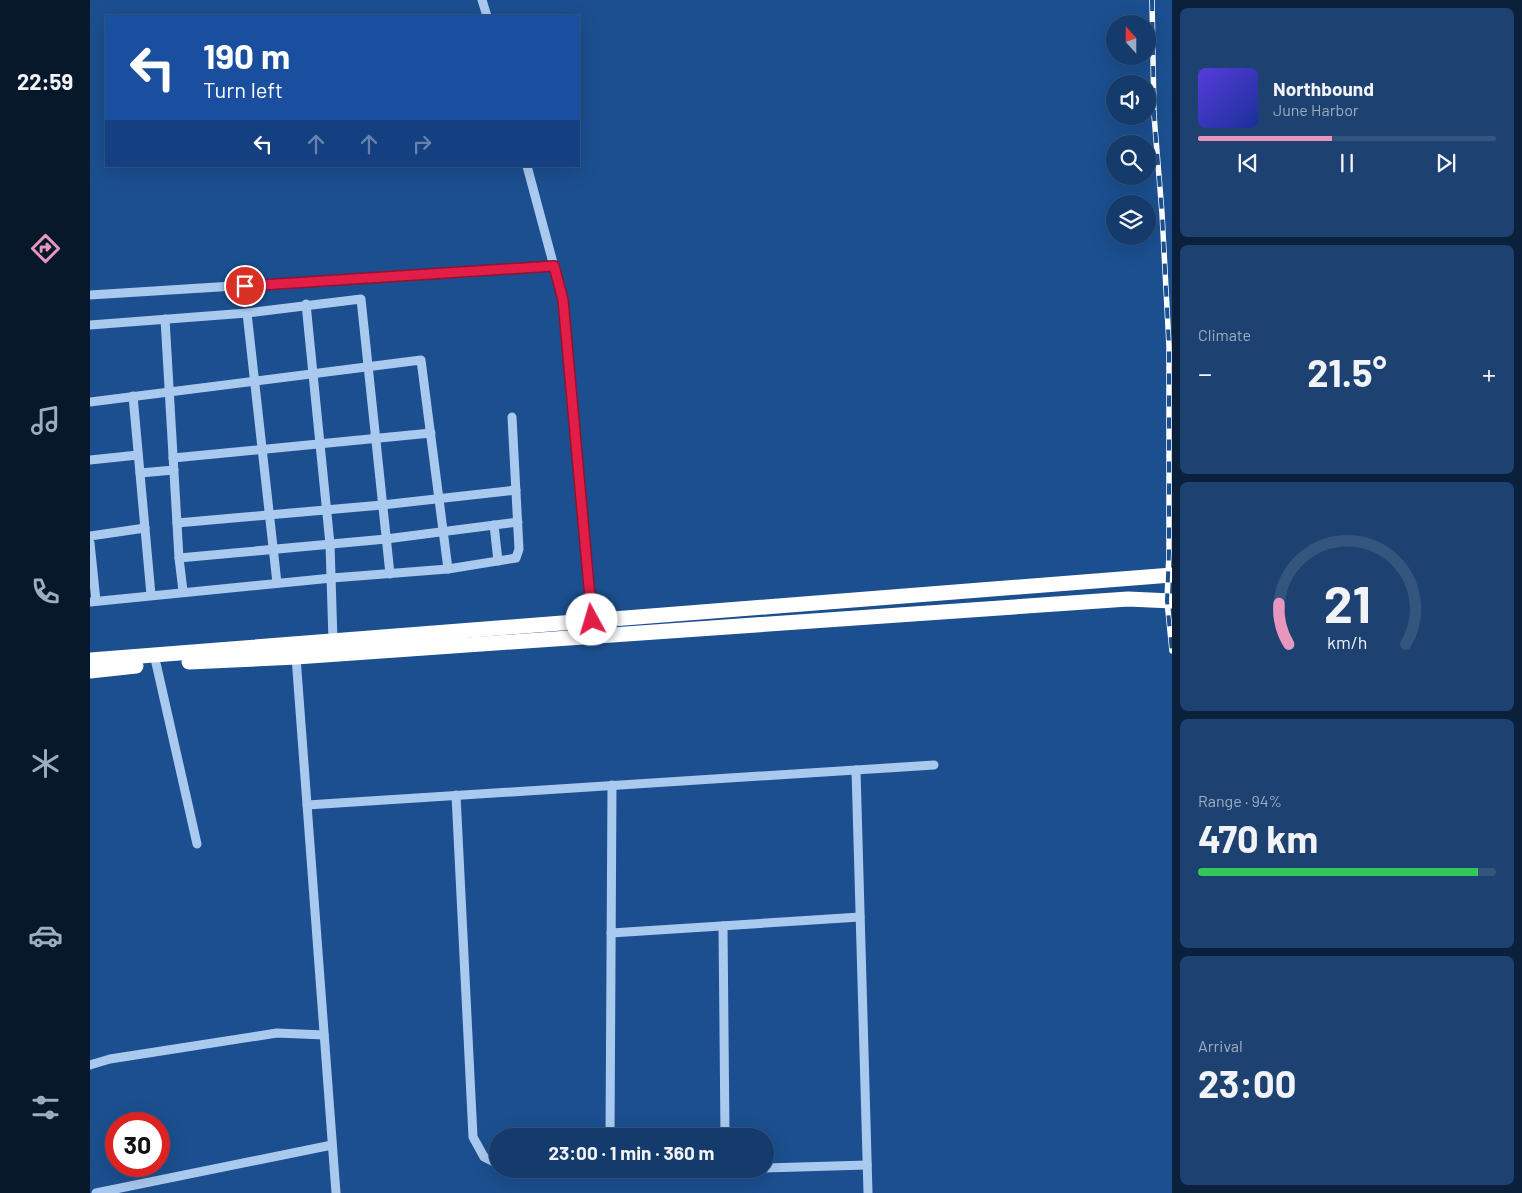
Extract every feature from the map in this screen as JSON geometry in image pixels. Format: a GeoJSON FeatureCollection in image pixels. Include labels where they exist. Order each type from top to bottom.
{"type":"FeatureCollection","features":[{"type":"Feature","properties":{"kind":"highway"},"geometry":{"type":"LineString","coordinates":[[90,660],[1171,574]]}},
{"type":"Feature","properties":{"kind":"highway"},"geometry":{"type":"LineString","coordinates":[[90,671],[156,664],[296,657],[1128,599],[1172,601]]}},
{"type":"Feature","properties":{"kind":"street"},"geometry":{"type":"LineString","coordinates":[[482,0],[487,15]]}},
{"type":"Feature","properties":{"kind":"street"},"geometry":{"type":"LineString","coordinates":[[527,167],[563,300],[592,620]]}},
{"type":"Feature","properties":{"kind":"street"},"geometry":{"type":"LineString","coordinates":[[90,296],[554,266]]}},
{"type":"Feature","properties":{"kind":"street"},"geometry":{"type":"LineString","coordinates":[[90,325],[247,313],[306,304],[361,299],[390,574]]}},
{"type":"Feature","properties":{"kind":"street"},"geometry":{"type":"LineString","coordinates":[[306,304],[330,544],[333,641]]}},
{"type":"Feature","properties":{"kind":"street"},"geometry":{"type":"LineString","coordinates":[[247,313],[277,583]]}},
{"type":"Feature","properties":{"kind":"street"},"geometry":{"type":"LineString","coordinates":[[165,319],[179,558],[183,591]]}},
{"type":"Feature","properties":{"kind":"street"},"geometry":{"type":"LineString","coordinates":[[90,402],[169,390],[421,360],[448,569]]}},
{"type":"Feature","properties":{"kind":"street"},"geometry":{"type":"LineString","coordinates":[[133,396],[151,595]]}},
{"type":"Feature","properties":{"kind":"street"},"geometry":{"type":"LineString","coordinates":[[90,543],[93,601],[183,591],[448,569],[516,558],[518,554],[518,522],[512,417]]}},
{"type":"Feature","properties":{"kind":"street"},"geometry":{"type":"LineString","coordinates":[[173,458],[431,433]]}},
{"type":"Feature","properties":{"kind":"street"},"geometry":{"type":"LineString","coordinates":[[90,460],[138,455]]}},
{"type":"Feature","properties":{"kind":"street"},"geometry":{"type":"LineString","coordinates":[[140,473],[174,470]]}},
{"type":"Feature","properties":{"kind":"street"},"geometry":{"type":"LineString","coordinates":[[177,523],[382,505],[516,490]]}},
{"type":"Feature","properties":{"kind":"street"},"geometry":{"type":"LineString","coordinates":[[179,558],[386,539],[518,522]]}},
{"type":"Feature","properties":{"kind":"street"},"geometry":{"type":"LineString","coordinates":[[494,525],[498,561]]}},
{"type":"Feature","properties":{"kind":"street"},"geometry":{"type":"LineString","coordinates":[[90,536],[145,528]]}},
{"type":"Feature","properties":{"kind":"street"},"geometry":{"type":"LineString","coordinates":[[296,657],[336,1193]]}},
{"type":"Feature","properties":{"kind":"street"},"geometry":{"type":"LineString","coordinates":[[156,664],[197,844]]}},
{"type":"Feature","properties":{"kind":"street"},"geometry":{"type":"LineString","coordinates":[[307,805],[934,765]]}},
{"type":"Feature","properties":{"kind":"street"},"geometry":{"type":"LineString","coordinates":[[856,770],[868,1193]]}},
{"type":"Feature","properties":{"kind":"street"},"geometry":{"type":"LineString","coordinates":[[610,1128],[612,785]]}},
{"type":"Feature","properties":{"kind":"street"},"geometry":{"type":"LineString","coordinates":[[456,795],[473,1137],[484,1157],[489,1160]]}},
{"type":"Feature","properties":{"kind":"street"},"geometry":{"type":"LineString","coordinates":[[611,933],[860,917]]}},
{"type":"Feature","properties":{"kind":"street"},"geometry":{"type":"LineString","coordinates":[[723,926],[725,1128]]}},
{"type":"Feature","properties":{"kind":"street"},"geometry":{"type":"LineString","coordinates":[[90,1065],[110,1059],[277,1033],[324,1036]]}},
{"type":"Feature","properties":{"kind":"street"},"geometry":{"type":"LineString","coordinates":[[96,1193],[332,1145]]}},
{"type":"Feature","properties":{"kind":"street"},"geometry":{"type":"LineString","coordinates":[[774,1168],[867,1165]]}},
{"type":"Feature","properties":{"kind":"railway"},"geometry":{"type":"LineString","coordinates":[[1152,0],[1154,115],[1162,213],[1169,346],[1169,552],[1167,601],[1172,651]]}},
{"type":"Feature","properties":{"kind":"route"},"geometry":{"type":"LineString","coordinates":[[245,286],[554,266],[563,300],[592,620]]}}]}
